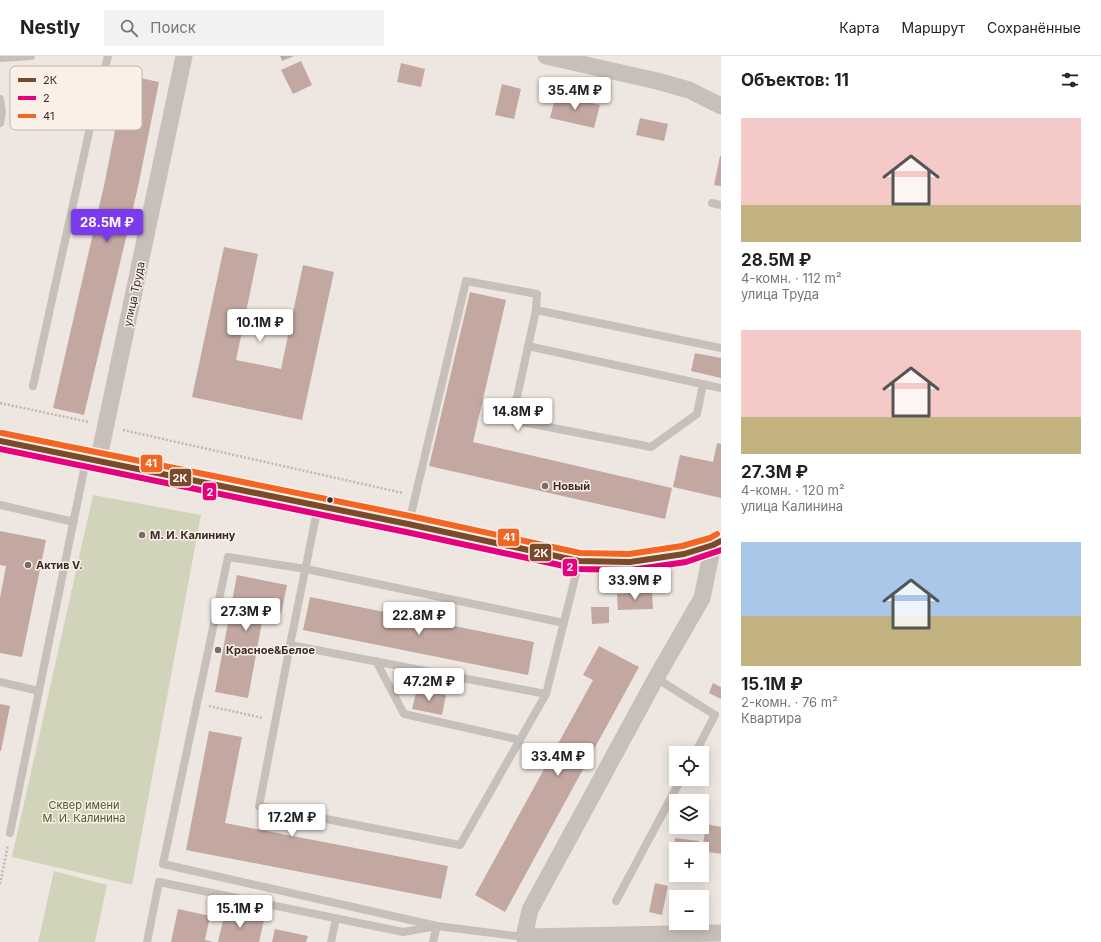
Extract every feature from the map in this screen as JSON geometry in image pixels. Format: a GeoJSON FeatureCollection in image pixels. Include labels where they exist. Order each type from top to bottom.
{"type":"FeatureCollection","features":[{"type":"Feature","properties":{"kind":"street","name":"улица Труда"},"geometry":{"type":"LineString","coordinates":[[92,460],[106,426],[184,56]]}},
{"type":"Feature","properties":{"kind":"street"},"geometry":{"type":"LineString","coordinates":[[546,56],[657,81],[689,90],[721,106]]}},
{"type":"Feature","properties":{"kind":"street"},"geometry":{"type":"LineString","coordinates":[[0,441],[408,524],[579,561],[630,562],[684,554],[717,543]]}},
{"type":"Feature","properties":{"kind":"street"},"geometry":{"type":"LineString","coordinates":[[717,543],[702,598],[656,678],[530,910],[524,939],[721,933]]}},
{"type":"Feature","properties":{"kind":"lane"},"geometry":{"type":"LineString","coordinates":[[0,58],[31,56]]}},
{"type":"Feature","properties":{"kind":"lane"},"geometry":{"type":"LineString","coordinates":[[105,66],[108,56]]}},
{"type":"Feature","properties":{"kind":"lane"},"geometry":{"type":"LineString","coordinates":[[0,99],[2,113],[0,122]]}},
{"type":"Feature","properties":{"kind":"lane"},"geometry":{"type":"LineString","coordinates":[[32,386],[89,130]]}},
{"type":"Feature","properties":{"kind":"lane"},"geometry":{"type":"LineString","coordinates":[[712,203],[721,205]]}},
{"type":"Feature","properties":{"kind":"lane"},"geometry":{"type":"LineString","coordinates":[[408,524],[466,281],[537,294],[536,310],[512,420],[651,447],[697,414],[703,384]]}},
{"type":"Feature","properties":{"kind":"lane"},"geometry":{"type":"LineString","coordinates":[[536,310],[721,348]]}},
{"type":"Feature","properties":{"kind":"lane"},"geometry":{"type":"LineString","coordinates":[[528,346],[721,388]]}},
{"type":"Feature","properties":{"kind":"lane"},"geometry":{"type":"LineString","coordinates":[[10,833],[74,522],[92,460]]}},
{"type":"Feature","properties":{"kind":"lane"},"geometry":{"type":"LineString","coordinates":[[0,505],[74,522]]}},
{"type":"Feature","properties":{"kind":"lane"},"geometry":{"type":"LineString","coordinates":[[318,506],[259,806],[460,845],[546,694],[579,561]]}},
{"type":"Feature","properties":{"kind":"lane"},"geometry":{"type":"LineString","coordinates":[[524,939],[437,926],[163,864],[228,557],[306,569],[564,623]]}},
{"type":"Feature","properties":{"kind":"lane"},"geometry":{"type":"LineString","coordinates":[[290,644],[546,694]]}},
{"type":"Feature","properties":{"kind":"lane"},"geometry":{"type":"LineString","coordinates":[[376,661],[404,714],[520,740]]}},
{"type":"Feature","properties":{"kind":"lane"},"geometry":{"type":"LineString","coordinates":[[656,678],[715,715],[699,746]]}},
{"type":"Feature","properties":{"kind":"lane"},"geometry":{"type":"LineString","coordinates":[[0,682],[39,691]]}},
{"type":"Feature","properties":{"kind":"lane"},"geometry":{"type":"LineString","coordinates":[[616,901],[677,786]]}},
{"type":"Feature","properties":{"kind":"lane"},"geometry":{"type":"LineString","coordinates":[[147,942],[160,882],[403,932],[437,926]]}},
{"type":"Feature","properties":{"kind":"lane"},"geometry":{"type":"LineString","coordinates":[[331,942],[336,918]]}},
{"type":"Feature","properties":{"kind":"lane"},"geometry":{"type":"LineString","coordinates":[[434,942],[437,926]]}},
{"type":"Feature","properties":{"kind":"path"},"geometry":{"type":"LineString","coordinates":[[0,403],[415,496]]}},
{"type":"Feature","properties":{"kind":"path"},"geometry":{"type":"LineString","coordinates":[[197,703],[275,721]]}},
{"type":"Feature","properties":{"kind":"path"},"geometry":{"type":"LineString","coordinates":[[0,884],[10,833]]}},
{"type":"Feature","properties":{"kind":"green space","name":"Сквер имени М. И. Калинина"},"geometry":{"type":"Polygon","coordinates":[[[93,495],[201,515],[132,885],[12,857],[93,495]]]}},
{"type":"Feature","properties":{"kind":"green space"},"geometry":{"type":"Polygon","coordinates":[[[54,871],[107,885],[95,942],[38,942],[54,871]]]}},
{"type":"Feature","properties":{"kind":"building"},"geometry":{"type":"Polygon","coordinates":[[[280,56],[294,56],[282,61],[280,56]]]}},
{"type":"Feature","properties":{"kind":"building"},"geometry":{"type":"Polygon","coordinates":[[[301,61],[312,85],[293,94],[281,70],[301,61]]]}},
{"type":"Feature","properties":{"kind":"building"},"geometry":{"type":"Polygon","coordinates":[[[401,63],[425,69],[421,87],[397,82],[401,63]]]}},
{"type":"Feature","properties":{"kind":"building"},"geometry":{"type":"Polygon","coordinates":[[[142,78],[159,82],[138,187],[84,415],[53,408],[105,181],[115,130],[142,130],[142,78]]]}},
{"type":"Feature","properties":{"kind":"building"},"geometry":{"type":"Polygon","coordinates":[[[502,84],[521,89],[514,119],[495,115],[502,84]]]}},
{"type":"Feature","properties":{"kind":"building"},"geometry":{"type":"Polygon","coordinates":[[[556,94],[600,105],[594,128],[550,118],[556,94]]]}},
{"type":"Feature","properties":{"kind":"building"},"geometry":{"type":"Polygon","coordinates":[[[640,118],[668,124],[664,141],[636,135],[640,118]]]}},
{"type":"Feature","properties":{"kind":"building"},"geometry":{"type":"Polygon","coordinates":[[[721,156],[721,186],[714,185],[721,156]]]}},
{"type":"Feature","properties":{"kind":"building"},"geometry":{"type":"Polygon","coordinates":[[[224,247],[258,254],[236,360],[281,369],[303,265],[334,272],[302,420],[192,397],[224,247]]]}},
{"type":"Feature","properties":{"kind":"building"},"geometry":{"type":"Polygon","coordinates":[[[470,292],[506,300],[473,442],[672,488],[665,519],[429,466],[470,292]]]}},
{"type":"Feature","properties":{"kind":"building"},"geometry":{"type":"Polygon","coordinates":[[[695,353],[721,358],[721,378],[691,371],[695,353]]]}},
{"type":"Feature","properties":{"kind":"building"},"geometry":{"type":"Polygon","coordinates":[[[717,443],[721,444],[721,498],[673,487],[680,455],[713,462],[717,443]]]}},
{"type":"Feature","properties":{"kind":"building"},"geometry":{"type":"Polygon","coordinates":[[[0,531],[46,540],[22,657],[0,653],[0,598],[6,566],[0,565],[0,531]]]}},
{"type":"Feature","properties":{"kind":"building"},"geometry":{"type":"Polygon","coordinates":[[[237,575],[287,585],[281,614],[264,611],[248,698],[215,692],[237,575]]]}},
{"type":"Feature","properties":{"kind":"building"},"geometry":{"type":"Polygon","coordinates":[[[652,592],[653,609],[618,610],[617,594],[652,592]]]}},
{"type":"Feature","properties":{"kind":"building"},"geometry":{"type":"Polygon","coordinates":[[[310,597],[534,642],[528,675],[303,630],[310,597]]]}},
{"type":"Feature","properties":{"kind":"building"},"geometry":{"type":"Polygon","coordinates":[[[591,607],[609,607],[609,623],[592,624],[591,607]]]}},
{"type":"Feature","properties":{"kind":"building"},"geometry":{"type":"Polygon","coordinates":[[[599,646],[639,667],[505,912],[475,895],[593,680],[583,675],[599,646]]]}},
{"type":"Feature","properties":{"kind":"building"},"geometry":{"type":"Polygon","coordinates":[[[713,683],[721,687],[721,699],[709,693],[713,683]]]}},
{"type":"Feature","properties":{"kind":"building"},"geometry":{"type":"Polygon","coordinates":[[[417,689],[446,695],[442,715],[412,709],[417,689]]]}},
{"type":"Feature","properties":{"kind":"building"},"geometry":{"type":"Polygon","coordinates":[[[0,704],[10,706],[1,751],[0,751],[0,704]]]}},
{"type":"Feature","properties":{"kind":"building"},"geometry":{"type":"Polygon","coordinates":[[[209,731],[242,737],[225,823],[448,866],[441,899],[186,850],[209,731]]]}},
{"type":"Feature","properties":{"kind":"building"},"geometry":{"type":"Polygon","coordinates":[[[709,825],[721,827],[721,854],[709,852],[709,842],[703,842],[705,834],[709,834],[709,825]]]}},
{"type":"Feature","properties":{"kind":"building"},"geometry":{"type":"Polygon","coordinates":[[[675,838],[699,841],[699,842],[674,842],[675,838]]]}},
{"type":"Feature","properties":{"kind":"building"},"geometry":{"type":"Polygon","coordinates":[[[655,883],[668,886],[662,915],[649,912],[655,883]]]}},
{"type":"Feature","properties":{"kind":"building"},"geometry":{"type":"Polygon","coordinates":[[[178,909],[210,916],[205,940],[213,942],[171,942],[178,909]]]}},
{"type":"Feature","properties":{"kind":"building"},"geometry":{"type":"Polygon","coordinates":[[[225,912],[264,920],[259,942],[218,942],[225,912]]]}},
{"type":"Feature","properties":{"kind":"building"},"geometry":{"type":"Polygon","coordinates":[[[275,929],[308,936],[306,942],[272,942],[275,929]]]}},
{"type":"Feature","properties":{"kind":"transit line","name":"41"},"geometry":{"type":"LineString","coordinates":[[2,433],[410,516],[580,553],[629,554],[682,546],[710,538],[717,534]]}},
{"type":"Feature","properties":{"kind":"transit line","name":"2К"},"geometry":{"type":"LineString","coordinates":[[0,441],[408,524],[579,561],[630,562],[684,554],[721,541]]}},
{"type":"Feature","properties":{"kind":"transit line","name":"2"},"geometry":{"type":"LineString","coordinates":[[0,449],[406,532],[578,569],[631,570],[686,562],[721,550]]}},
{"type":"Feature","properties":{"kind":"place","name":"Новый"},"geometry":{"type":"Point","coordinates":[545,486]}},
{"type":"Feature","properties":{"kind":"place","name":"М. И. Калинину"},"geometry":{"type":"Point","coordinates":[142,535]}},
{"type":"Feature","properties":{"kind":"place","name":"Актив V."},"geometry":{"type":"Point","coordinates":[28,565]}},
{"type":"Feature","properties":{"kind":"place","name":"Красное&Белое"},"geometry":{"type":"Point","coordinates":[218,650]}}]}
